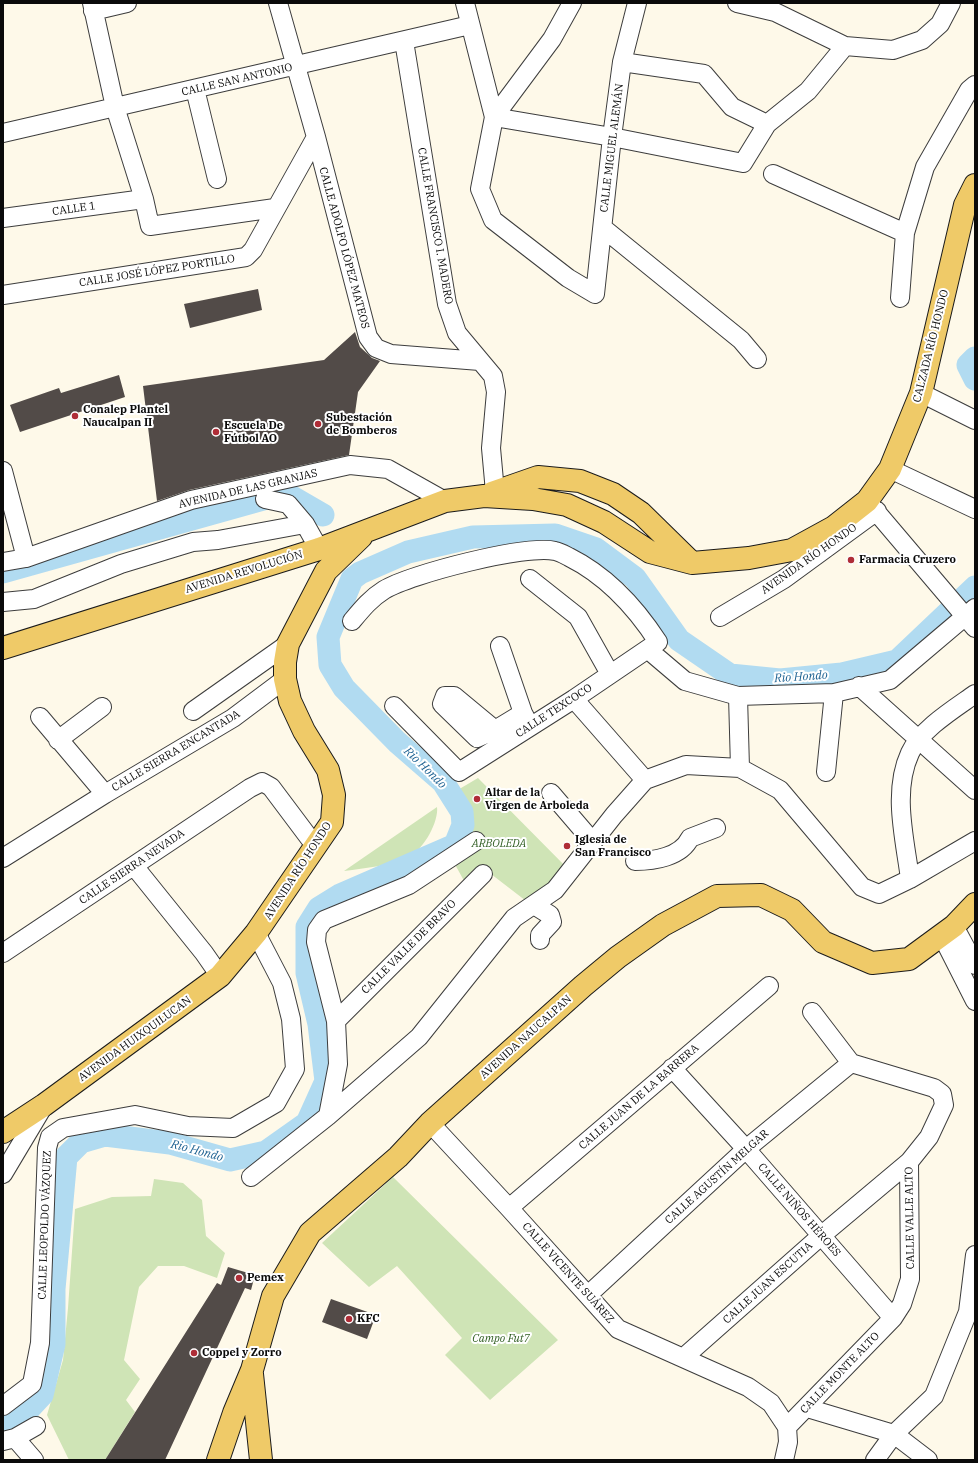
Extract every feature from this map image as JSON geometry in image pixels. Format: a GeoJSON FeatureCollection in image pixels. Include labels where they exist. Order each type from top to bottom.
{"type":"FeatureCollection","features":[{"type":"Feature","properties":{"kind":"main road","name":"CALZADA RÍO HONDO"},"geometry":{"type":"LineString","coordinates":[[692,562],[749,558],[792,550],[872,506],[890,469],[921,394],[965,205],[975,185]]}},
{"type":"Feature","properties":{"kind":"main road","name":"AVENIDA REVOLUCIÓN"},"geometry":{"type":"LineString","coordinates":[[3,648],[319,549],[445,501],[490,494],[538,477],[580,481],[613,494],[641,513],[692,562]]}},
{"type":"Feature","properties":{"kind":"main road","name":"AVENIDA REVOLUCIÓN"},"geometry":{"type":"LineString","coordinates":[[490,494],[567,505],[604,522],[650,552],[692,562]]}},
{"type":"Feature","properties":{"kind":"main road","name":"AVENIDA RÍO HONDO"},"geometry":{"type":"LineString","coordinates":[[256,933],[332,822],[334,795],[328,770],[304,731],[290,701],[285,678],[285,662],[288,644],[326,571],[365,532]]}},
{"type":"Feature","properties":{"kind":"main road"},"geometry":{"type":"LineString","coordinates":[[319,549],[326,571]]}},
{"type":"Feature","properties":{"kind":"main road","name":"AVENIDA NAUCALPAN"},"geometry":{"type":"LineString","coordinates":[[218,1460],[234,1414],[252,1370],[273,1296],[310,1233],[398,1157],[430,1123],[583,986],[618,957],[663,925],[716,896],[761,894],[792,910],[823,942],[872,963],[909,959],[948,931],[975,904]]}},
{"type":"Feature","properties":{"kind":"main road","name":"AVENIDA HUIXQUILUCAN"},"geometry":{"type":"LineString","coordinates":[[3,1132],[44,1105],[220,976],[256,933]]}},
{"type":"Feature","properties":{"kind":"main road"},"geometry":{"type":"LineString","coordinates":[[252,1370],[261,1460]]}},
{"type":"Feature","properties":{"kind":"street"},"geometry":{"type":"LineString","coordinates":[[127,3],[92,7],[115,107],[144,199],[150,226],[275,208]]}},
{"type":"Feature","properties":{"kind":"street","name":"CALLE ADOLFO LÓPEZ MATEOS"},"geometry":{"type":"LineString","coordinates":[[278,3],[316,137],[368,337],[376,348],[391,354],[480,361]]}},
{"type":"Feature","properties":{"kind":"street"},"geometry":{"type":"LineString","coordinates":[[464,3],[494,117]]}},
{"type":"Feature","properties":{"kind":"street"},"geometry":{"type":"LineString","coordinates":[[494,117],[552,39],[572,3]]}},
{"type":"Feature","properties":{"kind":"street","name":"CALLE MIGUEL ALEMÁN"},"geometry":{"type":"LineString","coordinates":[[494,117],[480,189],[494,220],[568,278],[595,294],[612,137],[622,62],[637,3]]}},
{"type":"Feature","properties":{"kind":"street"},"geometry":{"type":"LineString","coordinates":[[737,3],[775,12],[845,46],[893,50],[922,40],[940,24],[951,3]]}},
{"type":"Feature","properties":{"kind":"street","name":"CALLE SAN ANTONIO"},"geometry":{"type":"LineString","coordinates":[[3,132],[195,90],[470,25]]}},
{"type":"Feature","properties":{"kind":"street","name":"CALLE FRANCISCO I. MADERO"},"geometry":{"type":"LineString","coordinates":[[404,41],[447,304],[457,333],[494,376],[496,392],[491,448],[490,494]]}},
{"type":"Feature","properties":{"kind":"street"},"geometry":{"type":"LineString","coordinates":[[494,117],[612,137],[744,163],[767,124],[808,91],[845,46]]}},
{"type":"Feature","properties":{"kind":"street"},"geometry":{"type":"LineString","coordinates":[[622,62],[704,74],[732,107],[767,124]]}},
{"type":"Feature","properties":{"kind":"street"},"geometry":{"type":"LineString","coordinates":[[900,298],[905,233],[925,167],[969,90],[975,84]]}},
{"type":"Feature","properties":{"kind":"street"},"geometry":{"type":"LineString","coordinates":[[195,90],[217,179]]}},
{"type":"Feature","properties":{"kind":"street","name":"CALLE JOSÉ LÓPEZ PORTILLO"},"geometry":{"type":"LineString","coordinates":[[3,295],[246,257],[253,250],[275,208],[316,137]]}},
{"type":"Feature","properties":{"kind":"street"},"geometry":{"type":"LineString","coordinates":[[773,174],[905,233]]}},
{"type":"Feature","properties":{"kind":"street","name":"CALLE 1"},"geometry":{"type":"LineString","coordinates":[[3,218],[144,199]]}},
{"type":"Feature","properties":{"kind":"street"},"geometry":{"type":"LineString","coordinates":[[603,228],[741,340],[757,359]]}},
{"type":"Feature","properties":{"kind":"street"},"geometry":{"type":"LineString","coordinates":[[921,394],[975,420]]}},
{"type":"Feature","properties":{"kind":"street","name":"AVENIDA DE LAS GRANJAS"},"geometry":{"type":"LineString","coordinates":[[3,562],[26,558],[191,500],[350,466],[388,469],[445,501]]}},
{"type":"Feature","properties":{"kind":"street"},"geometry":{"type":"LineString","coordinates":[[890,469],[975,509]]}},
{"type":"Feature","properties":{"kind":"street"},"geometry":{"type":"LineString","coordinates":[[3,471],[26,558]]}},
{"type":"Feature","properties":{"kind":"street"},"geometry":{"type":"LineString","coordinates":[[265,499],[288,504],[305,524],[319,549]]}},
{"type":"Feature","properties":{"kind":"street"},"geometry":{"type":"LineString","coordinates":[[352,621],[368,601],[385,589],[420,576],[457,565],[530,550],[555,551],[584,564],[607,581],[642,617],[654,646],[652,653],[685,682],[738,696],[834,692],[890,680],[968,616],[944,593],[872,506]]}},
{"type":"Feature","properties":{"kind":"street","name":"AVENIDA RÍO HONDO"},"geometry":{"type":"LineString","coordinates":[[720,617],[784,579],[872,506]]}},
{"type":"Feature","properties":{"kind":"street"},"geometry":{"type":"LineString","coordinates":[[3,602],[34,599],[120,564],[193,542],[218,540],[305,524]]}},
{"type":"Feature","properties":{"kind":"street"},"geometry":{"type":"LineString","coordinates":[[530,579],[578,617],[610,674]]}},
{"type":"Feature","properties":{"kind":"street"},"geometry":{"type":"LineString","coordinates":[[193,711],[288,644]]}},
{"type":"Feature","properties":{"kind":"street"},"geometry":{"type":"LineString","coordinates":[[495,730],[454,696],[445,696],[442,704],[477,738],[526,719],[500,646]]}},
{"type":"Feature","properties":{"kind":"street","name":"CALLE TEXCOCO"},"geometry":{"type":"LineString","coordinates":[[394,706],[459,772],[526,719],[574,699],[654,646]]}},
{"type":"Feature","properties":{"kind":"street","name":"CALLE SIERRA ENCANTADA"},"geometry":{"type":"LineString","coordinates":[[3,858],[105,794],[233,718],[285,678]]}},
{"type":"Feature","properties":{"kind":"street"},"geometry":{"type":"LineString","coordinates":[[860,686],[975,790]]}},
{"type":"Feature","properties":{"kind":"street"},"geometry":{"type":"LineString","coordinates":[[826,772],[834,692]]}},
{"type":"Feature","properties":{"kind":"street"},"geometry":{"type":"LineString","coordinates":[[910,880],[900,805],[905,771],[910,753],[919,740],[935,724],[975,694]]}},
{"type":"Feature","properties":{"kind":"street"},"geometry":{"type":"LineString","coordinates":[[738,696],[740,768]]}},
{"type":"Feature","properties":{"kind":"street"},"geometry":{"type":"LineString","coordinates":[[574,699],[645,780]]}},
{"type":"Feature","properties":{"kind":"street"},"geometry":{"type":"LineString","coordinates":[[58,740],[102,707]]}},
{"type":"Feature","properties":{"kind":"street","name":"CALLE SIERRA ENCANTADA"},"geometry":{"type":"LineString","coordinates":[[40,717],[105,794]]}},
{"type":"Feature","properties":{"kind":"street"},"geometry":{"type":"LineString","coordinates":[[251,1177],[328,1116],[419,1037],[514,918],[555,890],[645,780],[686,765],[740,768],[780,790],[862,887],[879,894],[910,880],[975,841]]}},
{"type":"Feature","properties":{"kind":"street","name":"CALLE SIERRA NEVADA"},"geometry":{"type":"LineString","coordinates":[[6,945],[134,866],[250,788],[262,782],[271,787],[316,847]]}},
{"type":"Feature","properties":{"kind":"street"},"geometry":{"type":"LineString","coordinates":[[551,793],[593,842]]}},
{"type":"Feature","properties":{"kind":"street"},"geometry":{"type":"LineString","coordinates":[[635,861],[652,861],[673,854],[686,846],[690,838],[716,828]]}},
{"type":"Feature","properties":{"kind":"street"},"geometry":{"type":"LineString","coordinates":[[328,1116],[338,1064],[336,1021],[316,942],[317,930],[324,920],[409,885],[476,841]]}},
{"type":"Feature","properties":{"kind":"street"},"geometry":{"type":"LineString","coordinates":[[134,866],[204,952],[220,976]]}},
{"type":"Feature","properties":{"kind":"street","name":"CALLE VALLE DE BRAVO"},"geometry":{"type":"LineString","coordinates":[[336,1021],[483,874]]}},
{"type":"Feature","properties":{"kind":"street"},"geometry":{"type":"LineString","coordinates":[[534,904],[550,915],[552,922],[540,935],[540,940]]}},
{"type":"Feature","properties":{"kind":"street"},"geometry":{"type":"LineString","coordinates":[[948,931],[975,965]]}},
{"type":"Feature","properties":{"kind":"street"},"geometry":{"type":"LineString","coordinates":[[948,931],[975,1001]]}},
{"type":"Feature","properties":{"kind":"street","name":"CALLE LEOPOLDO VÁZQUEZ"},"geometry":{"type":"LineString","coordinates":[[4,1403],[32,1384],[40,1343],[47,1148],[50,1137],[63,1128],[135,1115],[188,1126],[233,1128],[276,1103],[295,1069],[291,1020],[282,983],[256,933]]}},
{"type":"Feature","properties":{"kind":"street","name":"CALLE JUAN DE LA BARRERA"},"geometry":{"type":"LineString","coordinates":[[510,1208],[769,986]]}},
{"type":"Feature","properties":{"kind":"street"},"geometry":{"type":"LineString","coordinates":[[812,1012],[851,1063]]}},
{"type":"Feature","properties":{"kind":"street","name":"CALLE AGUSTÍN MELGAR"},"geometry":{"type":"LineString","coordinates":[[588,1295],[746,1149],[851,1063]]}},
{"type":"Feature","properties":{"kind":"street","name":"CALLE VALLE ALTO"},"geometry":{"type":"LineString","coordinates":[[851,1063],[934,1088],[942,1094],[944,1105],[929,1137],[909,1162],[910,1279],[902,1304],[893,1318]]}},
{"type":"Feature","properties":{"kind":"street","name":"CALLE NIÑOS HÉROES"},"geometry":{"type":"LineString","coordinates":[[672,1068],[746,1149],[893,1318]]}},
{"type":"Feature","properties":{"kind":"street"},"geometry":{"type":"LineString","coordinates":[[3,1174],[44,1105]]}},
{"type":"Feature","properties":{"kind":"street","name":"CALLE VICENTE SUÁREZ"},"geometry":{"type":"LineString","coordinates":[[430,1123],[510,1208],[618,1329],[748,1387],[771,1403],[787,1427]]}},
{"type":"Feature","properties":{"kind":"street","name":"CALLE JUAN ESCUTIA"},"geometry":{"type":"LineString","coordinates":[[683,1358],[822,1235],[909,1162]]}},
{"type":"Feature","properties":{"kind":"street"},"geometry":{"type":"LineString","coordinates":[[875,1460],[894,1434],[934,1396],[972,1312],[975,1255]]}},
{"type":"Feature","properties":{"kind":"street","name":"CALLE MONTE ALTO"},"geometry":{"type":"LineString","coordinates":[[787,1427],[893,1318]]}},
{"type":"Feature","properties":{"kind":"street"},"geometry":{"type":"LineString","coordinates":[[807,1408],[894,1434],[928,1460]]}},
{"type":"Feature","properties":{"kind":"street"},"geometry":{"type":"LineString","coordinates":[[34,1460],[9,1440],[36,1426]]}},
{"type":"Feature","properties":{"kind":"street"},"geometry":{"type":"LineString","coordinates":[[784,1460],[788,1442],[787,1427]]}},
{"type":"Feature","properties":{"kind":"green space","name":"ARBOLEDA"},"geometry":{"type":"Polygon","coordinates":[[[478,778],[576,877],[530,904],[491,874],[468,888],[452,859],[465,851],[469,833],[468,813],[456,791],[478,778]]]}},
{"type":"Feature","properties":{"kind":"green space"},"geometry":{"type":"Polygon","coordinates":[[[437,807],[436,820],[430,834],[420,847],[410,856],[369,868],[344,871],[437,807]]]}},
{"type":"Feature","properties":{"kind":"green space","name":"Campo Fut7"},"geometry":{"type":"Polygon","coordinates":[[[393,1177],[558,1340],[490,1400],[445,1355],[462,1338],[397,1266],[369,1287],[322,1243],[393,1177]]]}},
{"type":"Feature","properties":{"kind":"green space"},"geometry":{"type":"Polygon","coordinates":[[[154,1179],[183,1183],[202,1200],[206,1236],[225,1253],[217,1278],[184,1266],[158,1266],[139,1287],[124,1360],[140,1379],[126,1400],[135,1412],[105,1460],[69,1460],[47,1415],[63,1360],[75,1209],[112,1197],[151,1196],[154,1179]]]}},
{"type":"Feature","properties":{"kind":"building"},"geometry":{"type":"Polygon","coordinates":[[[258,289],[262,310],[190,328],[184,304],[258,289]]]}},
{"type":"Feature","properties":{"kind":"building","name":"Escuela De Fútbol AO"},"geometry":{"type":"Polygon","coordinates":[[[355,332],[360,347],[372,358],[380,361],[358,392],[349,455],[189,490],[157,501],[143,386],[324,360],[355,332]]]}},
{"type":"Feature","properties":{"kind":"building"},"geometry":{"type":"Polygon","coordinates":[[[119,375],[125,397],[20,432],[10,405],[59,388],[61,393],[119,375]]]}},
{"type":"Feature","properties":{"kind":"building","name":"Coppel y Zorro"},"geometry":{"type":"Polygon","coordinates":[[[228,1267],[255,1275],[251,1290],[245,1288],[165,1460],[105,1460],[217,1283],[221,1285],[228,1267]]]}},
{"type":"Feature","properties":{"kind":"building","name":"KFC"},"geometry":{"type":"Polygon","coordinates":[[[331,1299],[376,1315],[367,1339],[322,1322],[331,1299]]]}},
{"type":"Feature","properties":{"kind":"waterway","name":"Rio Hondo"},"geometry":{"type":"LineString","coordinates":[[975,358],[968,365],[975,379]]}},
{"type":"Feature","properties":{"kind":"waterway"},"geometry":{"type":"LineString","coordinates":[[3,572],[285,493],[323,515]]}},
{"type":"Feature","properties":{"kind":"waterway","name":"Rio Hondo"},"geometry":{"type":"LineString","coordinates":[[3,1428],[15,1424],[42,1395],[54,1344],[54,1289],[66,1157],[81,1142],[105,1135],[170,1143],[230,1160],[266,1152],[307,1123],[326,1081],[319,1024],[307,973],[307,927],[319,908],[340,895],[455,845],[463,825],[462,812],[443,782],[397,742],[344,688],[330,665],[328,637],[352,579],[360,573],[408,552],[473,537],[555,535],[596,549],[635,578],[679,640],[730,675],[780,680],[842,674],[897,661],[975,587]]}},
{"type":"Feature","properties":{"kind":"place","name":"Conalep Plantel Naucalpan II"},"geometry":{"type":"Point","coordinates":[75,416]}},
{"type":"Feature","properties":{"kind":"place","name":"Subestación de Bomberos"},"geometry":{"type":"Point","coordinates":[318,424]}},
{"type":"Feature","properties":{"kind":"place","name":"Escuela De Fútbol AO"},"geometry":{"type":"Point","coordinates":[216,432]}},
{"type":"Feature","properties":{"kind":"place","name":"Farmacia Cruzero"},"geometry":{"type":"Point","coordinates":[851,560]}},
{"type":"Feature","properties":{"kind":"place","name":"Altar de la Virgen de Arboleda"},"geometry":{"type":"Point","coordinates":[477,799]}},
{"type":"Feature","properties":{"kind":"place","name":"Iglesia de San Francisco"},"geometry":{"type":"Point","coordinates":[567,846]}},
{"type":"Feature","properties":{"kind":"place","name":"Pemex"},"geometry":{"type":"Point","coordinates":[239,1278]}},
{"type":"Feature","properties":{"kind":"place","name":"KFC"},"geometry":{"type":"Point","coordinates":[349,1319]}},
{"type":"Feature","properties":{"kind":"place","name":"Coppel y Zorro"},"geometry":{"type":"Point","coordinates":[194,1353]}}]}
